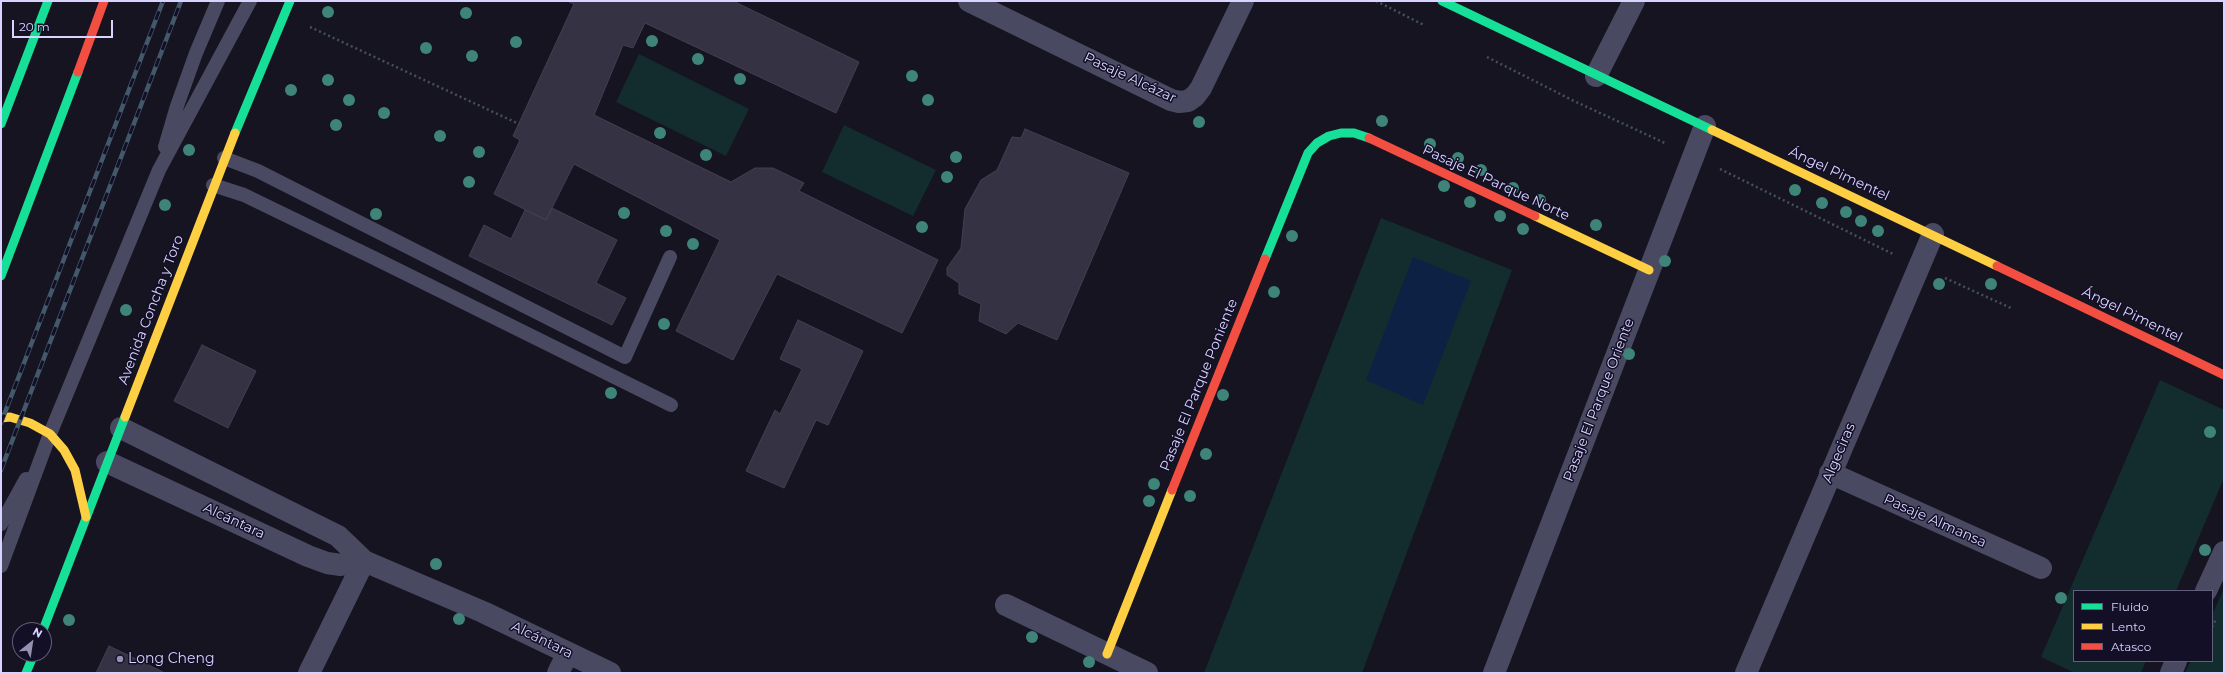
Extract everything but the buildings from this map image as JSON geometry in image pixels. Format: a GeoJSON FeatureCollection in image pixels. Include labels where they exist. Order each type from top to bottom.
{"type":"FeatureCollection","features":[{"type":"Feature","properties":{"kind":"street"},"geometry":{"type":"LineString","coordinates":[[1,124],[48,1]]}},
{"type":"Feature","properties":{"kind":"street"},"geometry":{"type":"LineString","coordinates":[[1,276],[104,1]]}},
{"type":"Feature","properties":{"kind":"street","name":"Avenida Concha y Toro"},"geometry":{"type":"LineString","coordinates":[[46,622],[213,185],[290,1]]}},
{"type":"Feature","properties":{"kind":"street","name":"Pasaje Alcázar"},"geometry":{"type":"LineString","coordinates":[[969,1],[1171,100],[1180,102],[1188,101],[1195,96],[1201,88],[1243,1]]}},
{"type":"Feature","properties":{"kind":"street","name":"Ángel Pimentel"},"geometry":{"type":"LineString","coordinates":[[1442,1],[1596,76],[1933,234],[2224,375]]}},
{"type":"Feature","properties":{"kind":"street"},"geometry":{"type":"LineString","coordinates":[[1596,76],[1634,1]]}},
{"type":"Feature","properties":{"kind":"street","name":"Pasaje El Parque Oriente"},"geometry":{"type":"LineString","coordinates":[[1494,673],[1705,126]]}},
{"type":"Feature","properties":{"kind":"street","name":"Pasaje El Parque Norte"},"geometry":{"type":"LineString","coordinates":[[1329,136],[1341,133],[1354,133],[1366,137],[1649,270]]}},
{"type":"Feature","properties":{"kind":"street","name":"Pasaje El Parque Poniente"},"geometry":{"type":"LineString","coordinates":[[1107,654],[1302,165],[1308,153],[1317,143],[1329,136]]}},
{"type":"Feature","properties":{"kind":"street","name":"Algeciras"},"geometry":{"type":"LineString","coordinates":[[1746,673],[1933,234]]}},
{"type":"Feature","properties":{"kind":"street"},"geometry":{"type":"LineString","coordinates":[[1,418],[10,417],[30,423],[50,434],[64,450],[74,470],[86,516]]}},
{"type":"Feature","properties":{"kind":"street","name":"Alcántara"},"geometry":{"type":"LineString","coordinates":[[120,428],[338,536],[364,560],[444,594],[610,673]]}},
{"type":"Feature","properties":{"kind":"street","name":"Alcántara"},"geometry":{"type":"LineString","coordinates":[[107,462],[308,556],[328,563],[341,565],[364,560]]}},
{"type":"Feature","properties":{"kind":"street","name":"Pasaje Almansa"},"geometry":{"type":"LineString","coordinates":[[1830,474],[2041,568]]}},
{"type":"Feature","properties":{"kind":"street"},"geometry":{"type":"LineString","coordinates":[[2206,590],[2224,552]]}},
{"type":"Feature","properties":{"kind":"street"},"geometry":{"type":"LineString","coordinates":[[309,673],[364,560]]}},
{"type":"Feature","properties":{"kind":"street"},"geometry":{"type":"LineString","coordinates":[[1006,605],[1147,673]]}},
{"type":"Feature","properties":{"kind":"street"},"geometry":{"type":"LineString","coordinates":[[558,673],[568,652]]}},
{"type":"Feature","properties":{"kind":"street"},"geometry":{"type":"LineString","coordinates":[[26,673],[31,662]]}},
{"type":"Feature","properties":{"kind":"street"},"geometry":{"type":"LineString","coordinates":[[2170,673],[2176,662]]}},
{"type":"Feature","properties":{"kind":"lane"},"geometry":{"type":"LineString","coordinates":[[159,170],[177,106],[196,53],[218,1]]}},
{"type":"Feature","properties":{"kind":"lane"},"geometry":{"type":"LineString","coordinates":[[1,566],[50,434],[159,170],[250,1]]}},
{"type":"Feature","properties":{"kind":"lane"},"geometry":{"type":"LineString","coordinates":[[224,158],[258,171],[625,357],[670,257]]}},
{"type":"Feature","properties":{"kind":"lane"},"geometry":{"type":"LineString","coordinates":[[213,185],[244,196],[367,254],[670,405]]}},
{"type":"Feature","properties":{"kind":"lane"},"geometry":{"type":"LineString","coordinates":[[1,524],[50,434]]}},
{"type":"Feature","properties":{"kind":"path"},"geometry":{"type":"LineString","coordinates":[[284,14],[519,124]]}},
{"type":"Feature","properties":{"kind":"green space"},"geometry":{"type":"Polygon","coordinates":[[[639,54],[749,109],[726,156],[616,102],[639,54]]]}},
{"type":"Feature","properties":{"kind":"green space"},"geometry":{"type":"Polygon","coordinates":[[[844,125],[936,170],[913,216],[822,172],[844,125]]]}},
{"type":"Feature","properties":{"kind":"green space"},"geometry":{"type":"Polygon","coordinates":[[[1381,218],[1512,270],[1362,673],[1204,673],[1381,218]]]}},
{"type":"Feature","properties":{"kind":"green space"},"geometry":{"type":"Polygon","coordinates":[[[2160,380],[2224,410],[2224,478],[2176,590],[2073,590],[2073,662],[2146,662],[2141,673],[2075,673],[2041,657],[2160,380]]]}},
{"type":"Feature","properties":{"kind":"green space"},"geometry":{"type":"Polygon","coordinates":[[[2224,588],[2224,673],[2185,673],[2190,662],[2213,662],[2213,613],[2224,588]]]}},
{"type":"Feature","properties":{"kind":"water"},"geometry":{"type":"Polygon","coordinates":[[[1413,257],[1471,281],[1423,405],[1366,380],[1413,257]]]}},
{"type":"Feature","properties":{"kind":"railway"},"geometry":{"type":"LineString","coordinates":[[1,423],[163,1]]}},
{"type":"Feature","properties":{"kind":"railway"},"geometry":{"type":"LineString","coordinates":[[1,470],[181,1]]}},
{"type":"Feature","properties":{"kind":"traffic: fast"},"geometry":{"type":"LineString","coordinates":[[1,124],[48,1]]}},
{"type":"Feature","properties":{"kind":"traffic: fast"},"geometry":{"type":"LineString","coordinates":[[235,133],[290,1]]}},
{"type":"Feature","properties":{"kind":"traffic: fast"},"geometry":{"type":"LineString","coordinates":[[1442,1],[1712,130]]}},
{"type":"Feature","properties":{"kind":"traffic: fast"},"geometry":{"type":"LineString","coordinates":[[1,276],[78,72]]}},
{"type":"Feature","properties":{"kind":"traffic: fast"},"geometry":{"type":"LineString","coordinates":[[1265,259],[1308,153],[1317,143],[1329,136],[1341,133],[1354,133],[1369,138]]}},
{"type":"Feature","properties":{"kind":"traffic: fast"},"geometry":{"type":"LineString","coordinates":[[46,622],[125,417]]}},
{"type":"Feature","properties":{"kind":"traffic: fast"},"geometry":{"type":"LineString","coordinates":[[26,673],[31,662]]}},
{"type":"Feature","properties":{"kind":"traffic: slow"},"geometry":{"type":"LineString","coordinates":[[1712,130],[1997,266]]}},
{"type":"Feature","properties":{"kind":"traffic: slow"},"geometry":{"type":"LineString","coordinates":[[125,417],[235,133]]}},
{"type":"Feature","properties":{"kind":"traffic: slow"},"geometry":{"type":"LineString","coordinates":[[1535,216],[1649,270]]}},
{"type":"Feature","properties":{"kind":"traffic: slow"},"geometry":{"type":"LineString","coordinates":[[1,418],[10,417],[30,423],[50,434],[64,450],[75,470],[86,517]]}},
{"type":"Feature","properties":{"kind":"traffic: slow"},"geometry":{"type":"LineString","coordinates":[[1107,654],[1172,490]]}},
{"type":"Feature","properties":{"kind":"traffic: jam"},"geometry":{"type":"LineString","coordinates":[[78,72],[104,1]]}},
{"type":"Feature","properties":{"kind":"traffic: jam"},"geometry":{"type":"LineString","coordinates":[[1369,138],[1535,216]]}},
{"type":"Feature","properties":{"kind":"traffic: jam"},"geometry":{"type":"LineString","coordinates":[[1172,490],[1265,259]]}},
{"type":"Feature","properties":{"kind":"traffic: jam"},"geometry":{"type":"LineString","coordinates":[[1997,266],[2224,375]]}},
{"type":"Feature","properties":{"kind":"place","name":"Long Cheng"},"geometry":{"type":"Point","coordinates":[120,659]}}]}
